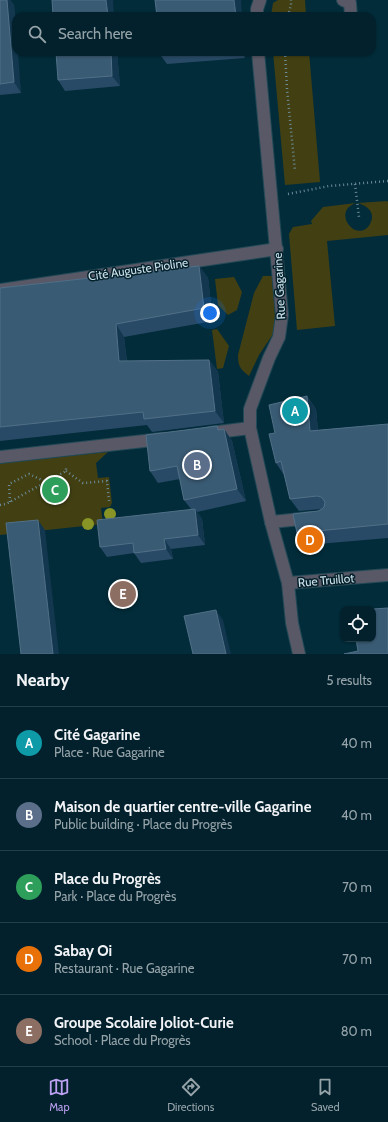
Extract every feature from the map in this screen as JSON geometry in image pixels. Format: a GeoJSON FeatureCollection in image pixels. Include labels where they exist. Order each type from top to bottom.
{"type":"FeatureCollection","features":[{"type":"Feature","properties":{"kind":"street"},"geometry":{"type":"LineString","coordinates":[[257,12],[260,0]]}},
{"type":"Feature","properties":{"kind":"street"},"geometry":{"type":"LineString","coordinates":[[343,0],[350,3],[351,12]]}},
{"type":"Feature","properties":{"kind":"street","name":"Rue Gagarine"},"geometry":{"type":"LineString","coordinates":[[258,56],[282,315],[279,337],[263,371],[250,409],[250,428],[271,522],[288,583]]}},
{"type":"Feature","properties":{"kind":"street","name":"Cité Auguste Pioline"},"geometry":{"type":"LineString","coordinates":[[0,290],[277,249]]}},
{"type":"Feature","properties":{"kind":"street"},"geometry":{"type":"LineString","coordinates":[[196,435],[250,428]]}},
{"type":"Feature","properties":{"kind":"street"},"geometry":{"type":"LineString","coordinates":[[0,457],[173,437]]}},
{"type":"Feature","properties":{"kind":"street"},"geometry":{"type":"LineString","coordinates":[[271,522],[326,516]]}},
{"type":"Feature","properties":{"kind":"street","name":"Rue Truillot"},"geometry":{"type":"LineString","coordinates":[[299,654],[292,623],[288,583],[388,575]]}},
{"type":"Feature","properties":{"kind":"path"},"geometry":{"type":"LineString","coordinates":[[289,12],[291,0]]}},
{"type":"Feature","properties":{"kind":"path"},"geometry":{"type":"LineString","coordinates":[[285,56],[295,171]]}},
{"type":"Feature","properties":{"kind":"path"},"geometry":{"type":"LineString","coordinates":[[272,198],[329,186],[388,181]]}},
{"type":"Feature","properties":{"kind":"path"},"geometry":{"type":"LineString","coordinates":[[355,184],[359,217]]}},
{"type":"Feature","properties":{"kind":"path"},"geometry":{"type":"LineString","coordinates":[[65,450],[66,471],[83,484],[107,481],[109,500]]}},
{"type":"Feature","properties":{"kind":"path"},"geometry":{"type":"LineString","coordinates":[[0,505],[10,502],[66,471]]}},
{"type":"Feature","properties":{"kind":"path"},"geometry":{"type":"LineString","coordinates":[[10,502],[9,484],[29,474],[46,482]]}},
{"type":"Feature","properties":{"kind":"shaded area"},"geometry":{"type":"Polygon","coordinates":[[[278,0],[305,0],[306,12],[272,12],[273,3],[278,0]]]}},
{"type":"Feature","properties":{"kind":"shaded area"},"geometry":{"type":"Polygon","coordinates":[[[273,56],[309,56],[320,182],[285,185],[273,56]]]}},
{"type":"Feature","properties":{"kind":"shaded area"},"geometry":{"type":"Polygon","coordinates":[[[387,201],[388,235],[327,241],[335,326],[297,330],[289,234],[293,227],[312,224],[311,221],[323,207],[356,203],[349,207],[346,213],[346,219],[353,229],[359,231],[365,229],[370,224],[372,216],[368,208],[358,203],[387,201]]]}},
{"type":"Feature","properties":{"kind":"shaded area"},"geometry":{"type":"Polygon","coordinates":[[[263,276],[272,276],[275,316],[273,334],[259,355],[249,376],[240,367],[238,355],[254,293],[263,276]]]}},
{"type":"Feature","properties":{"kind":"shaded area"},"geometry":{"type":"Polygon","coordinates":[[[234,277],[242,292],[237,310],[228,315],[218,305],[215,279],[234,277]]]}},
{"type":"Feature","properties":{"kind":"shaded area"},"geometry":{"type":"Polygon","coordinates":[[[217,329],[229,346],[223,368],[217,369],[212,330],[217,329]]]}},
{"type":"Feature","properties":{"kind":"shaded area"},"geometry":{"type":"Polygon","coordinates":[[[108,452],[96,463],[98,478],[109,477],[112,503],[110,507],[101,508],[103,524],[0,535],[0,463],[108,452]]]}},
{"type":"Feature","properties":{"kind":"building"},"geometry":{"type":"Polygon","coordinates":[[[0,0],[7,0],[14,82],[0,84],[0,0]]]}},
{"type":"Feature","properties":{"kind":"building"},"geometry":{"type":"Polygon","coordinates":[[[52,0],[106,0],[108,12],[53,12],[52,0]]]}},
{"type":"Feature","properties":{"kind":"building"},"geometry":{"type":"Polygon","coordinates":[[[155,0],[234,0],[236,12],[156,12],[155,0]]]}},
{"type":"Feature","properties":{"kind":"building"},"geometry":{"type":"Polygon","coordinates":[[[56,56],[111,56],[112,76],[58,80],[56,56]]]}},
{"type":"Feature","properties":{"kind":"building"},"geometry":{"type":"Polygon","coordinates":[[[199,266],[204,308],[116,324],[119,361],[209,360],[215,411],[144,419],[143,412],[0,427],[0,288],[199,266]]]}},
{"type":"Feature","properties":{"kind":"building"},"geometry":{"type":"Polygon","coordinates":[[[307,396],[310,431],[388,424],[388,524],[297,533],[293,514],[318,511],[324,507],[325,502],[321,497],[317,496],[290,499],[281,461],[276,463],[269,434],[275,433],[269,405],[307,396]]]}},
{"type":"Feature","properties":{"kind":"building"},"geometry":{"type":"Polygon","coordinates":[[[217,426],[218,430],[224,429],[237,489],[184,500],[177,466],[150,471],[146,435],[217,426]]]}},
{"type":"Feature","properties":{"kind":"building"},"geometry":{"type":"Polygon","coordinates":[[[195,509],[198,535],[164,539],[166,549],[134,553],[133,543],[100,547],[97,520],[195,509]]]}},
{"type":"Feature","properties":{"kind":"building"},"geometry":{"type":"Polygon","coordinates":[[[38,520],[53,654],[21,654],[6,523],[38,520]]]}},
{"type":"Feature","properties":{"kind":"building"},"geometry":{"type":"Polygon","coordinates":[[[388,608],[388,654],[344,654],[358,651],[356,642],[376,642],[376,609],[388,608]]]}},
{"type":"Feature","properties":{"kind":"building"},"geometry":{"type":"Polygon","coordinates":[[[216,610],[226,654],[193,654],[184,616],[216,610]]]}},
{"type":"Feature","properties":{"kind":"place","name":"Cité Gagarine"},"geometry":{"type":"Point","coordinates":[295,411]}},
{"type":"Feature","properties":{"kind":"place","name":"Maison de quartier centre-ville Gagarine"},"geometry":{"type":"Point","coordinates":[197,465]}},
{"type":"Feature","properties":{"kind":"place","name":"Place du Progrès"},"geometry":{"type":"Point","coordinates":[55,490]}},
{"type":"Feature","properties":{"kind":"place","name":"Sabay Oi"},"geometry":{"type":"Point","coordinates":[310,540]}},
{"type":"Feature","properties":{"kind":"place","name":"Groupe Scolaire Joliot-Curie"},"geometry":{"type":"Point","coordinates":[123,594]}}]}
